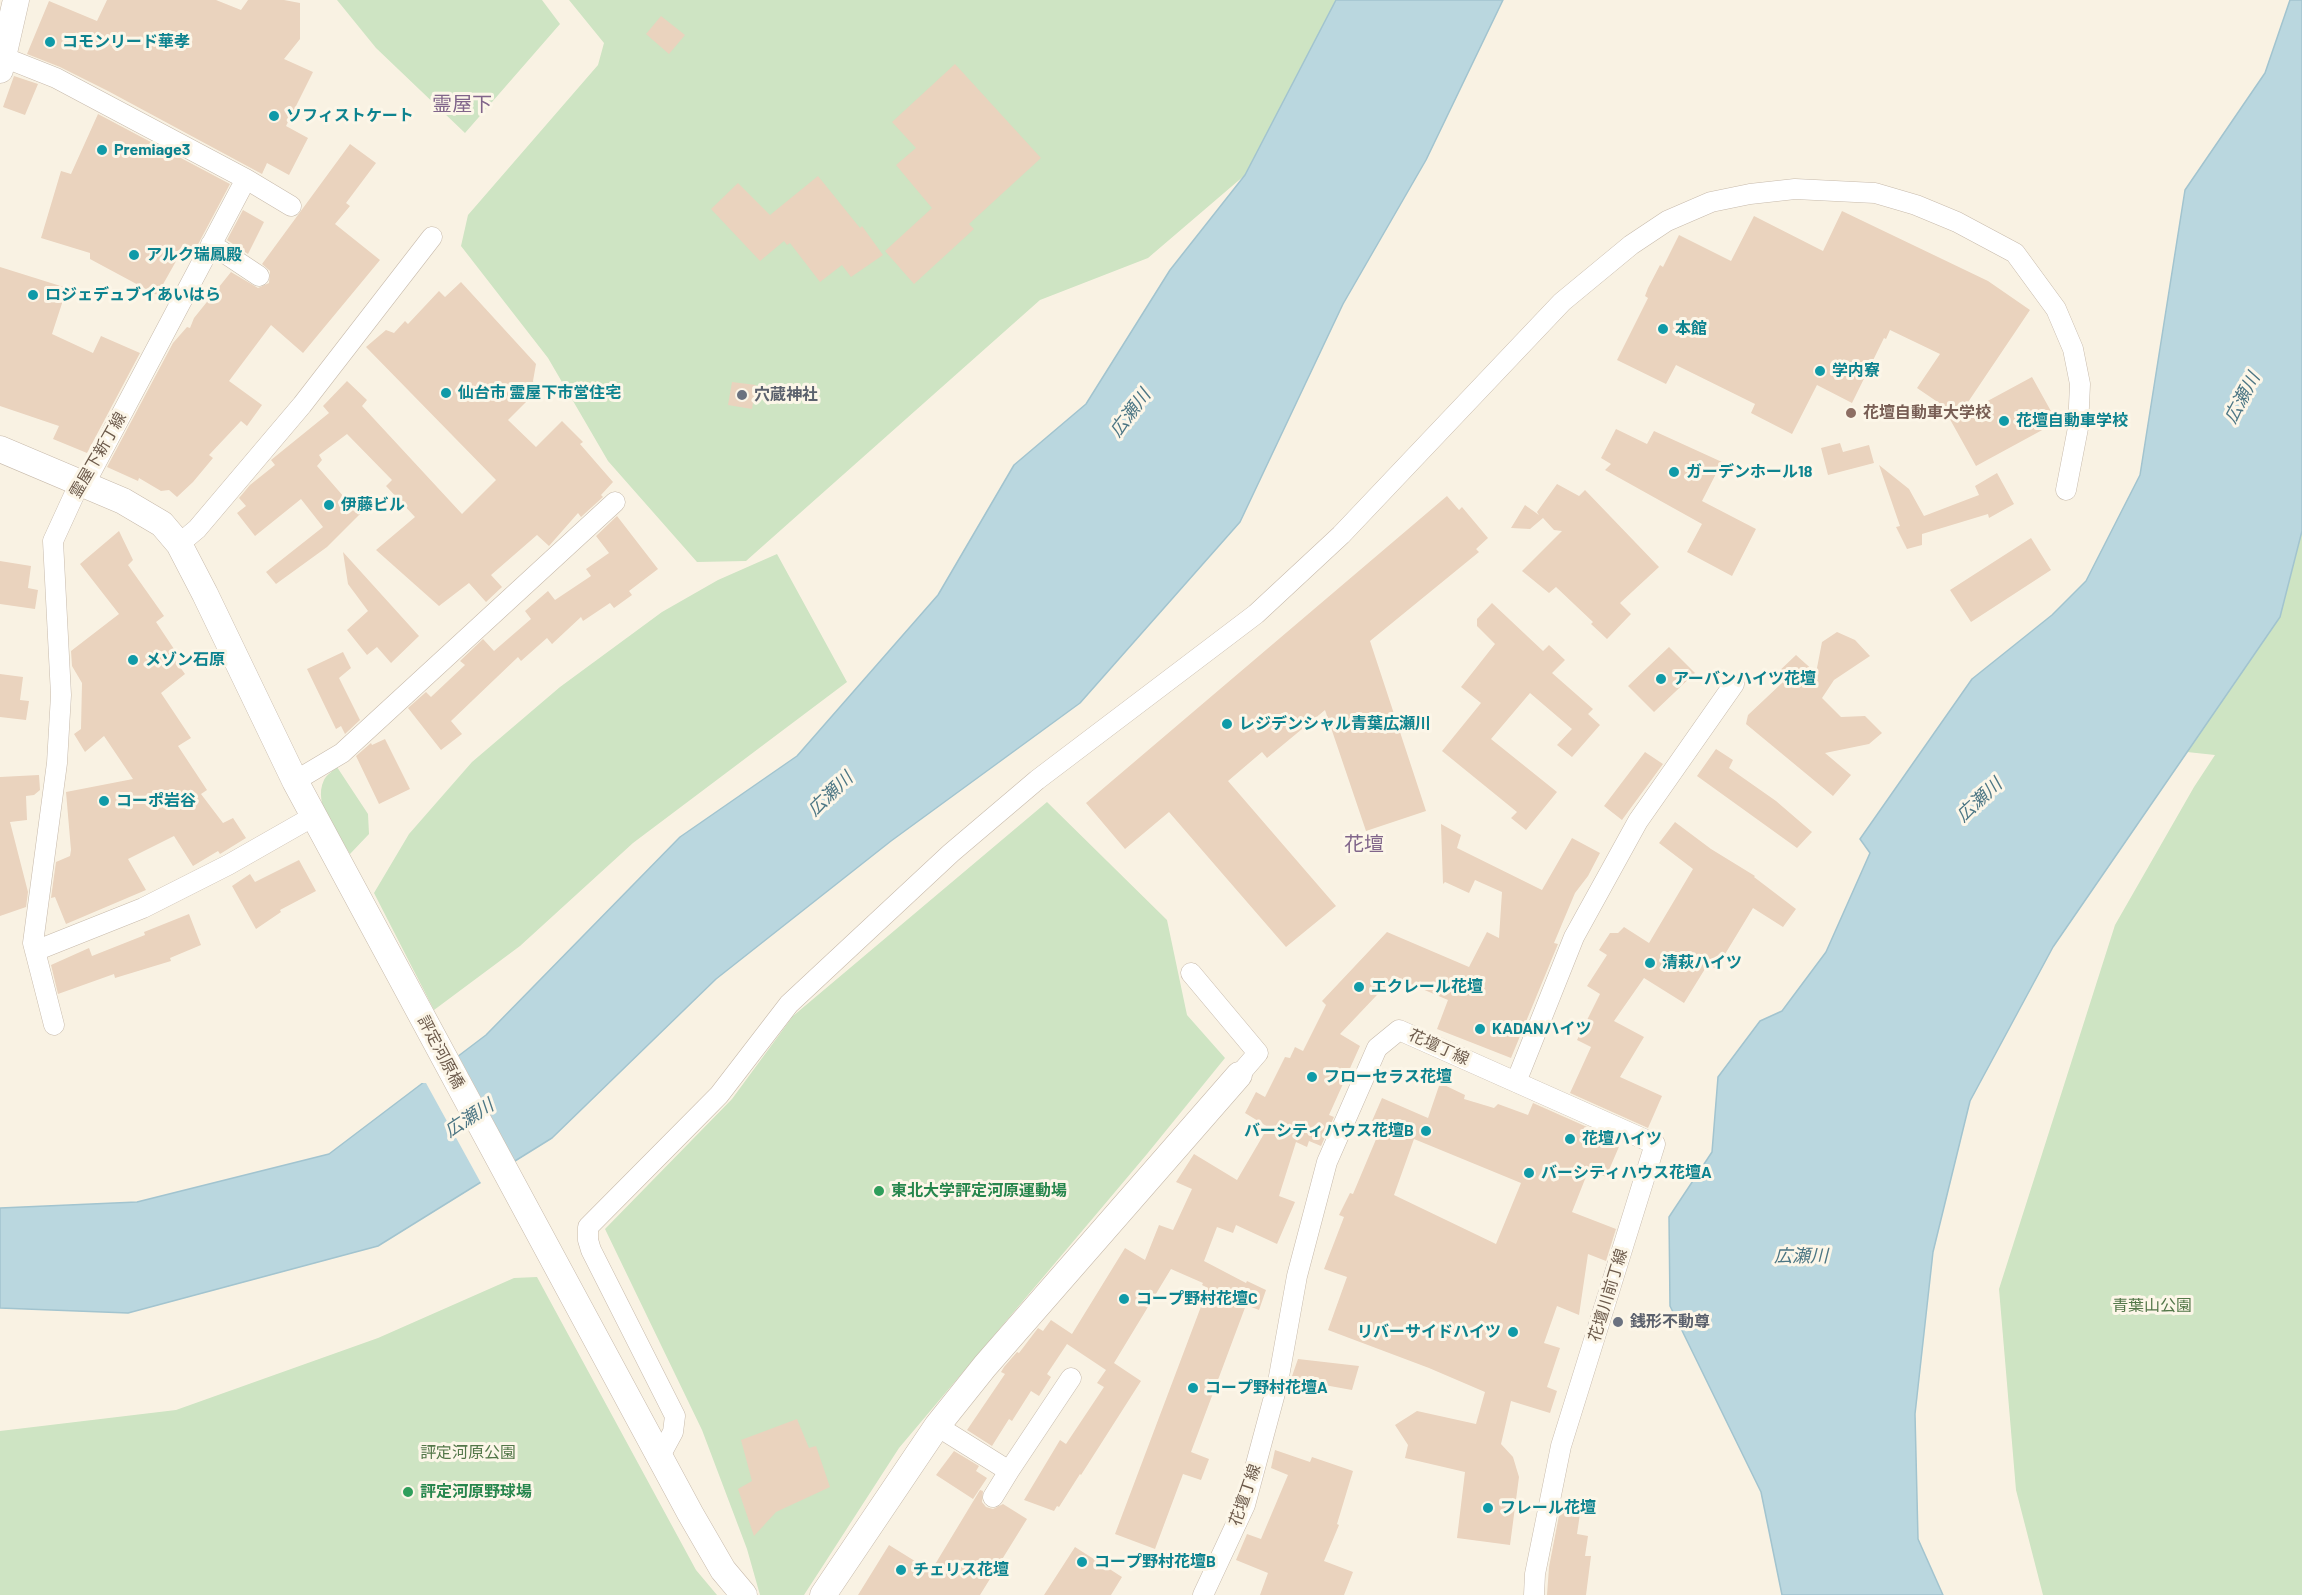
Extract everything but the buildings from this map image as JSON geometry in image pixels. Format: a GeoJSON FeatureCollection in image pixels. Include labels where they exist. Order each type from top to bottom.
{"type":"FeatureCollection","features":[{"type":"Feature","properties":{"kind":"street"},"geometry":{"type":"LineString","coordinates":[[16,0],[2,64],[56,78],[246,179],[291,206]]}},
{"type":"Feature","properties":{"kind":"street","name":"霊屋下新丁線"},"geometry":{"type":"LineString","coordinates":[[54,1025],[33,943],[57,763],[61,695],[52,541],[81,483],[91,472],[246,179]]}},
{"type":"Feature","properties":{"kind":"street"},"geometry":{"type":"LineString","coordinates":[[660,1456],[673,1432],[675,1416],[591,1250],[588,1227],[719,1095],[789,1004],[951,853],[1037,780],[1256,614],[1341,535],[1562,302],[1631,244],[1667,221],[1711,202],[1750,194],[1795,189],[1875,193],[1916,205],[1957,222],[2015,253],[2056,309],[2075,361],[2080,384],[2078,428],[2066,490]]}},
{"type":"Feature","properties":{"kind":"street"},"geometry":{"type":"LineString","coordinates":[[179,544],[196,529],[302,405],[432,237]]}},
{"type":"Feature","properties":{"kind":"street"},"geometry":{"type":"LineString","coordinates":[[211,244],[259,276]]}},
{"type":"Feature","properties":{"kind":"street","name":"評定河原橋"},"geometry":{"type":"LineString","coordinates":[[0,449],[123,501],[162,524],[179,544],[206,594],[295,781],[660,1456],[723,1570],[744,1595]]}},
{"type":"Feature","properties":{"kind":"street"},"geometry":{"type":"LineString","coordinates":[[295,781],[342,753],[615,502]]}},
{"type":"Feature","properties":{"kind":"street"},"geometry":{"type":"LineString","coordinates":[[1516,1082],[1574,937],[1638,821],[1734,684]]}},
{"type":"Feature","properties":{"kind":"street"},"geometry":{"type":"LineString","coordinates":[[34,951],[142,908],[228,865],[314,816]]}},
{"type":"Feature","properties":{"kind":"street"},"geometry":{"type":"LineString","coordinates":[[823,1595],[937,1426],[985,1366],[1258,1053],[1191,972]]}},
{"type":"Feature","properties":{"kind":"street","name":"花壇丁線"},"geometry":{"type":"LineString","coordinates":[[1203,1595],[1245,1505],[1278,1382],[1297,1276],[1327,1162],[1377,1048],[1399,1030],[1516,1082]]}},
{"type":"Feature","properties":{"kind":"street","name":"花壇川前丁線"},"geometry":{"type":"LineString","coordinates":[[1516,1082],[1655,1144],[1561,1446],[1535,1574],[1534,1595]]}},
{"type":"Feature","properties":{"kind":"street"},"geometry":{"type":"LineString","coordinates":[[993,1497],[1071,1378]]}},
{"type":"Feature","properties":{"kind":"street"},"geometry":{"type":"LineString","coordinates":[[937,1426],[1009,1471]]}},
{"type":"Feature","properties":{"kind":"green space"},"geometry":{"type":"Polygon","coordinates":[[[337,0],[542,0],[560,24],[465,133],[376,48],[337,0]]]}},
{"type":"Feature","properties":{"kind":"green space"},"geometry":{"type":"Polygon","coordinates":[[[569,0],[1336,0],[1245,175],[1148,258],[1040,300],[746,561],[697,562],[608,461],[548,358],[461,246],[468,215],[598,65],[604,43],[569,0]]]}},
{"type":"Feature","properties":{"kind":"green space","name":"青葉山公園"},"geometry":{"type":"Polygon","coordinates":[[[2302,531],[2302,1595],[2043,1595],[2016,1490],[1999,1289],[2115,925],[2194,787],[2215,755],[2187,752],[2280,617],[2302,531]]]}},
{"type":"Feature","properties":{"kind":"green space"},"geometry":{"type":"Polygon","coordinates":[[[777,554],[847,682],[633,843],[520,946],[434,1010],[374,893],[409,834],[472,762],[560,687],[662,612],[718,580],[777,554]]]}},
{"type":"Feature","properties":{"kind":"green space"},"geometry":{"type":"Polygon","coordinates":[[[337,767],[368,814],[369,834],[350,854],[328,819],[321,799],[324,780],[337,767]]]}},
{"type":"Feature","properties":{"kind":"green space","name":"東北大学評定河原運動場"},"geometry":{"type":"Polygon","coordinates":[[[1047,802],[1167,920],[1187,1015],[1225,1058],[899,1448],[804,1595],[760,1595],[747,1549],[702,1430],[605,1229],[732,1099],[793,1016],[1047,802]]]}},
{"type":"Feature","properties":{"kind":"green space","name":"評定河原公園"},"geometry":{"type":"Polygon","coordinates":[[[537,1277],[696,1570],[717,1595],[0,1595],[0,1431],[176,1410],[378,1338],[514,1278],[537,1277]]]}},
{"type":"Feature","properties":{"kind":"water"},"geometry":{"type":"Polygon","coordinates":[[[1336,0],[1503,0],[1426,160],[1343,304],[1240,522],[1080,703],[891,841],[716,979],[552,1138],[378,1246],[128,1313],[0,1308],[0,1208],[137,1202],[329,1154],[486,1035],[680,837],[797,756],[938,595],[1014,465],[1086,404],[1170,270],[1245,175],[1336,0]]]}},
{"type":"Feature","properties":{"kind":"water","name":"広瀬川"},"geometry":{"type":"Polygon","coordinates":[[[2290,0],[2302,0],[2302,531],[2280,617],[2053,947],[1970,1101],[1933,1252],[1915,1414],[1918,1539],[1943,1595],[1782,1595],[1761,1492],[1670,1306],[1669,1217],[1712,1152],[1718,1077],[1760,1021],[1782,1011],[1826,952],[1870,853],[1860,839],[1972,679],[2052,615],[2086,581],[2140,475],[2185,190],[2265,73],[2290,0]]]}},
{"type":"Feature","properties":{"kind":"pier"},"geometry":{"type":"Polygon","coordinates":[[[457,1053],[516,1163],[482,1185],[426,1083],[417,1083],[457,1053]]]}},
{"type":"Feature","properties":{"kind":"place","name":"コモンリード華孝"},"geometry":{"type":"Point","coordinates":[50,42]}},
{"type":"Feature","properties":{"kind":"place","name":"ソフィストケート"},"geometry":{"type":"Point","coordinates":[274,116]}},
{"type":"Feature","properties":{"kind":"place","name":"Premiage3"},"geometry":{"type":"Point","coordinates":[102,150]}},
{"type":"Feature","properties":{"kind":"place","name":"アルク瑞鳳殿"},"geometry":{"type":"Point","coordinates":[134,255]}},
{"type":"Feature","properties":{"kind":"place","name":"ロジェデュブイあいはら"},"geometry":{"type":"Point","coordinates":[33,295]}},
{"type":"Feature","properties":{"kind":"place","name":"本館"},"geometry":{"type":"Point","coordinates":[1663,329]}},
{"type":"Feature","properties":{"kind":"place","name":"学内寮"},"geometry":{"type":"Point","coordinates":[1820,371]}},
{"type":"Feature","properties":{"kind":"place","name":"仙台市 霊屋下市営住宅"},"geometry":{"type":"Point","coordinates":[446,393]}},
{"type":"Feature","properties":{"kind":"place","name":"穴蔵神社"},"geometry":{"type":"Point","coordinates":[742,395]}},
{"type":"Feature","properties":{"kind":"place","name":"花壇自動車大学校"},"geometry":{"type":"Point","coordinates":[1851,413]}},
{"type":"Feature","properties":{"kind":"place","name":"花壇自動車学校"},"geometry":{"type":"Point","coordinates":[2004,421]}},
{"type":"Feature","properties":{"kind":"place","name":"ガーデンホール18"},"geometry":{"type":"Point","coordinates":[1674,472]}},
{"type":"Feature","properties":{"kind":"place","name":"伊藤ビル"},"geometry":{"type":"Point","coordinates":[329,505]}},
{"type":"Feature","properties":{"kind":"place","name":"メゾン石原"},"geometry":{"type":"Point","coordinates":[133,660]}},
{"type":"Feature","properties":{"kind":"place","name":"アーバンハイツ花壇"},"geometry":{"type":"Point","coordinates":[1661,679]}},
{"type":"Feature","properties":{"kind":"place","name":"レジデンシャル青葉広瀬川"},"geometry":{"type":"Point","coordinates":[1227,724]}},
{"type":"Feature","properties":{"kind":"place","name":"コーポ岩谷"},"geometry":{"type":"Point","coordinates":[104,801]}},
{"type":"Feature","properties":{"kind":"place","name":"清萩ハイツ"},"geometry":{"type":"Point","coordinates":[1650,963]}},
{"type":"Feature","properties":{"kind":"place","name":"エクレール花壇"},"geometry":{"type":"Point","coordinates":[1359,987]}},
{"type":"Feature","properties":{"kind":"place","name":"KADANハイツ"},"geometry":{"type":"Point","coordinates":[1480,1029]}},
{"type":"Feature","properties":{"kind":"place","name":"フローセラス花壇"},"geometry":{"type":"Point","coordinates":[1312,1077]}},
{"type":"Feature","properties":{"kind":"place","name":"バーシティハウス花壇B"},"geometry":{"type":"Point","coordinates":[1426,1131]}},
{"type":"Feature","properties":{"kind":"place","name":"花壇ハイツ"},"geometry":{"type":"Point","coordinates":[1570,1139]}},
{"type":"Feature","properties":{"kind":"place","name":"バーシティハウス花壇A"},"geometry":{"type":"Point","coordinates":[1529,1173]}},
{"type":"Feature","properties":{"kind":"place","name":"東北大学評定河原運動場"},"geometry":{"type":"Point","coordinates":[879,1191]}},
{"type":"Feature","properties":{"kind":"place","name":"コープ野村花壇C"},"geometry":{"type":"Point","coordinates":[1124,1299]}},
{"type":"Feature","properties":{"kind":"place","name":"銭形不動尊"},"geometry":{"type":"Point","coordinates":[1618,1322]}},
{"type":"Feature","properties":{"kind":"place","name":"リバーサイドハイツ"},"geometry":{"type":"Point","coordinates":[1513,1332]}},
{"type":"Feature","properties":{"kind":"place","name":"コープ野村花壇A"},"geometry":{"type":"Point","coordinates":[1193,1388]}},
{"type":"Feature","properties":{"kind":"place","name":"評定河原野球場"},"geometry":{"type":"Point","coordinates":[408,1492]}},
{"type":"Feature","properties":{"kind":"place","name":"フレール花壇"},"geometry":{"type":"Point","coordinates":[1488,1508]}},
{"type":"Feature","properties":{"kind":"place","name":"コープ野村花壇B"},"geometry":{"type":"Point","coordinates":[1082,1562]}},
{"type":"Feature","properties":{"kind":"place","name":"チェリス花壇"},"geometry":{"type":"Point","coordinates":[901,1570]}},
{"type":"Feature","properties":{"kind":"district","name":"霊屋下"},"geometry":{"type":"Point","coordinates":[462,104]}},
{"type":"Feature","properties":{"kind":"district","name":"花壇"},"geometry":{"type":"Point","coordinates":[1364,844]}}]}
